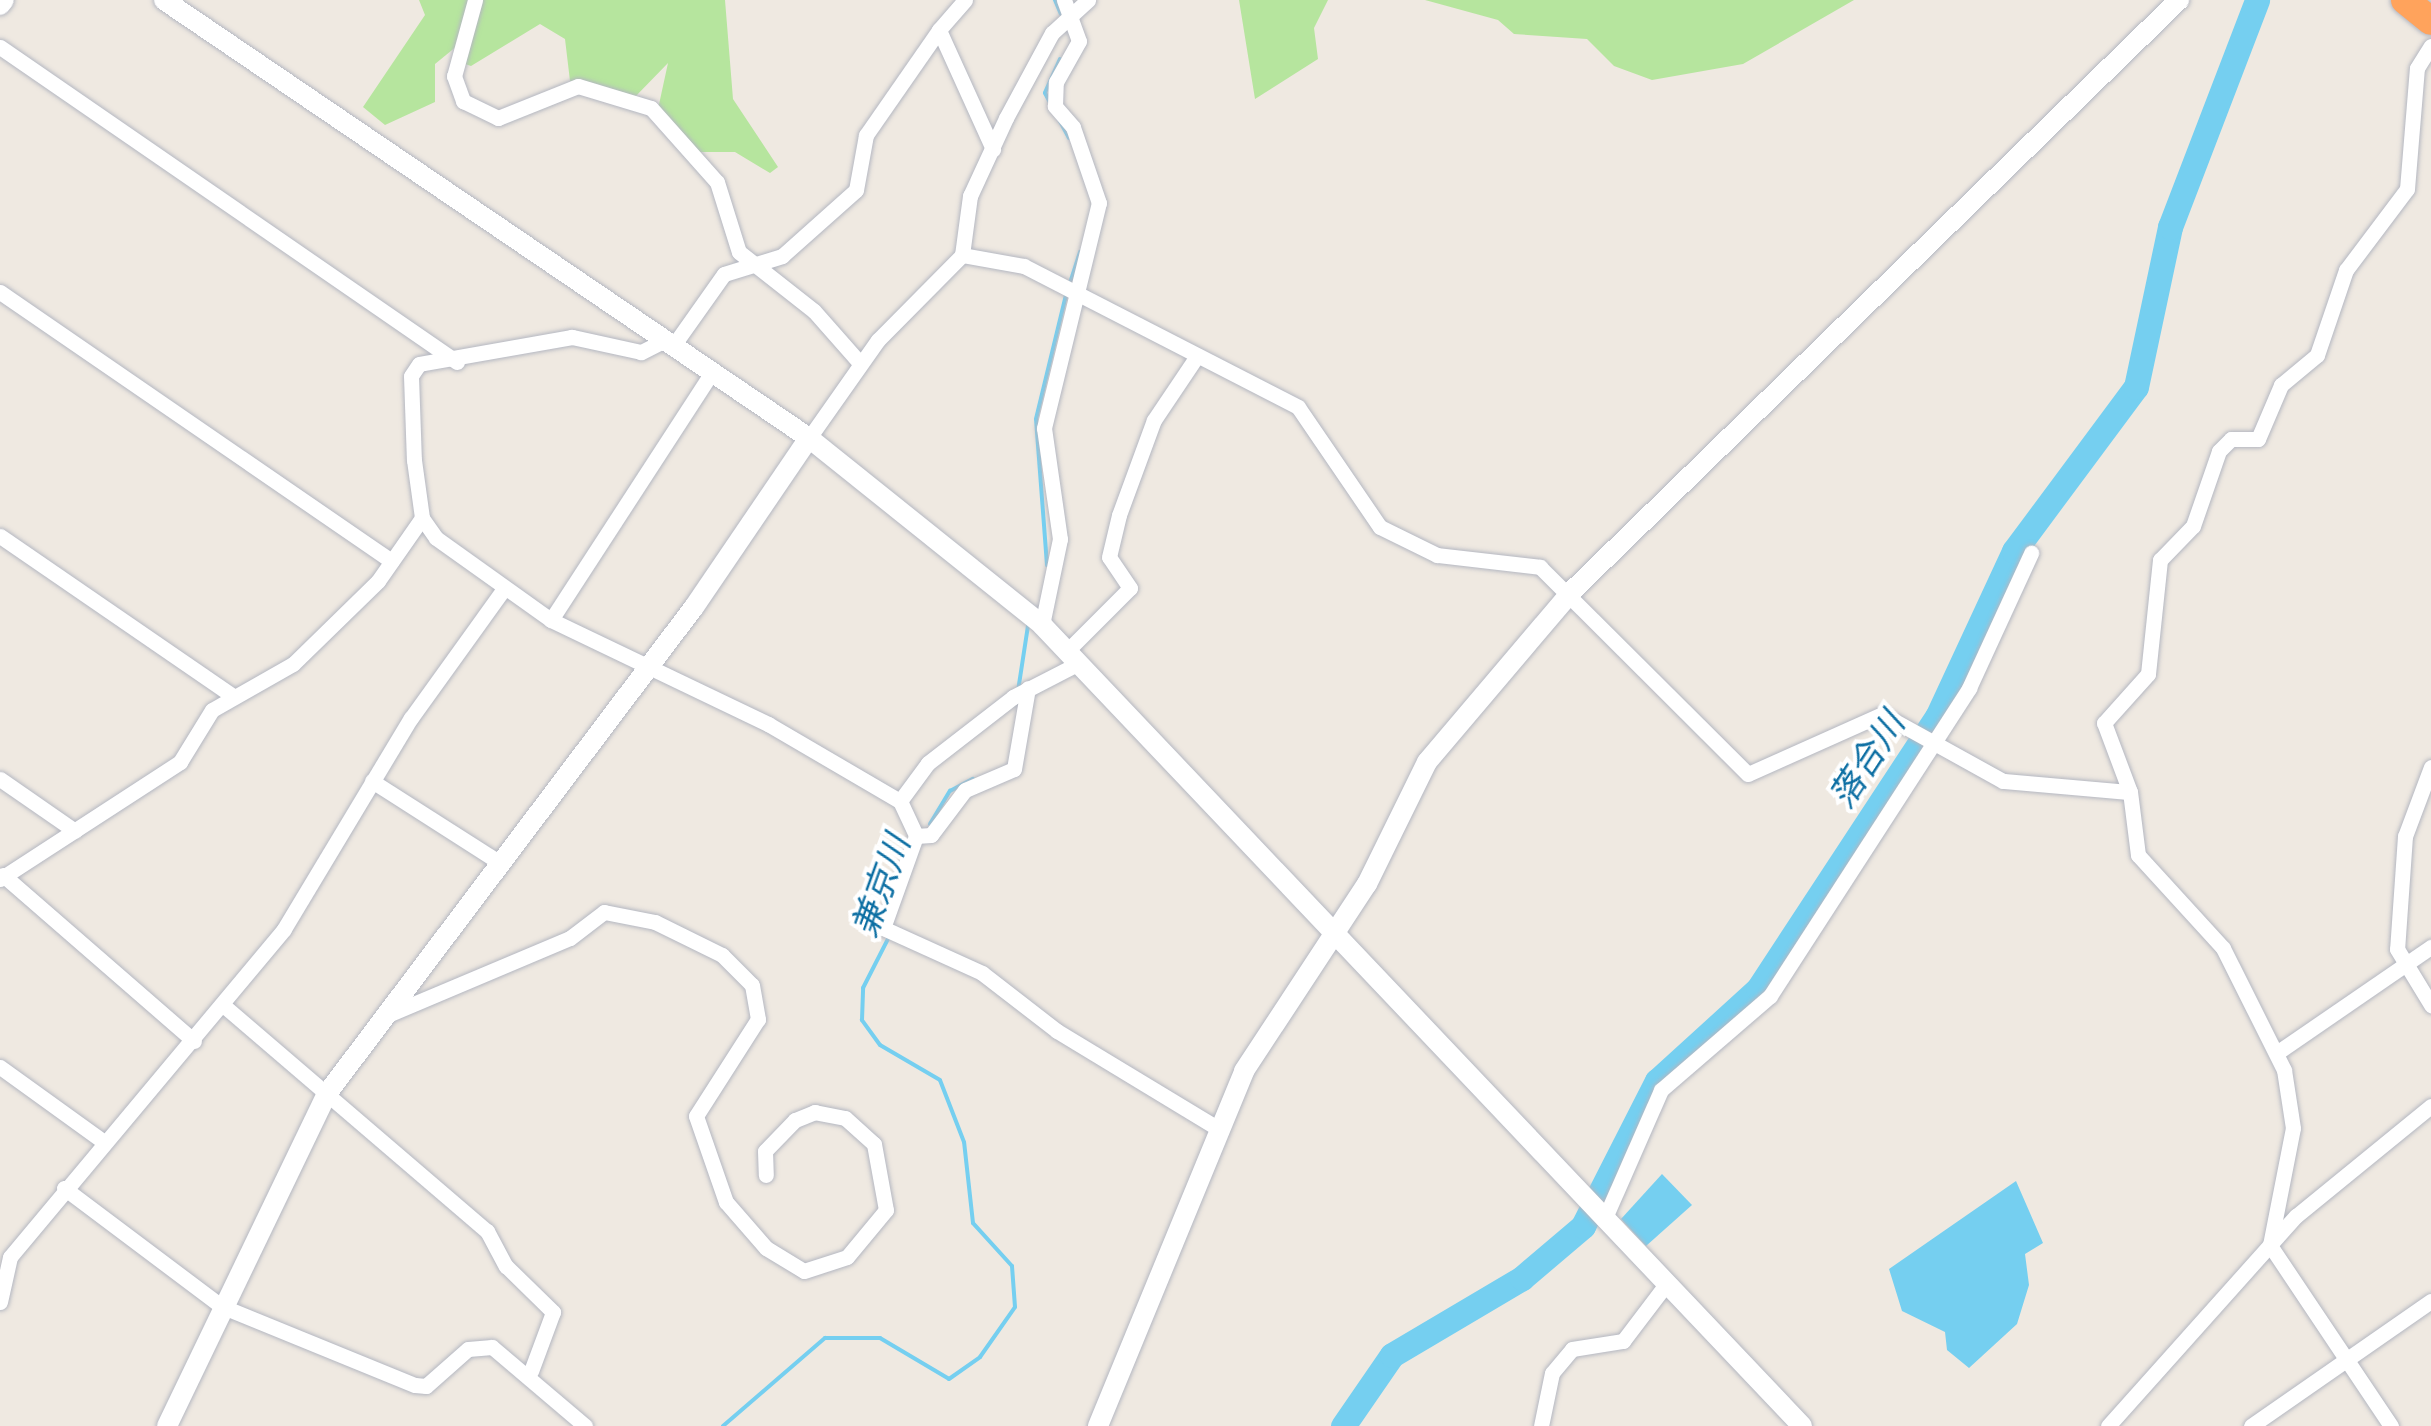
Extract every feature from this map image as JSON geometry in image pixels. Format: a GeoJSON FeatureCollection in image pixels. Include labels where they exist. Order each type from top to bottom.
{"type":"FeatureCollection","features":[{"type":"Feature","properties":{"kind":"highway"},"geometry":{"type":"LineString","coordinates":[[2405,0],[2431,21]]}},
{"type":"Feature","properties":{"kind":"highway"},"geometry":{"type":"LineString","coordinates":[[2418,0],[2431,10]]}},
{"type":"Feature","properties":{"kind":"street"},"geometry":{"type":"LineString","coordinates":[[164,0],[809,438],[1037,621],[1802,1426]]}},
{"type":"Feature","properties":{"kind":"street"},"geometry":{"type":"LineString","coordinates":[[475,0],[454,76],[463,100],[498,118],[578,86],[651,108],[717,182],[746,260],[814,310],[859,362]]}},
{"type":"Feature","properties":{"kind":"street"},"geometry":{"type":"LineString","coordinates":[[922,835],[900,801],[768,724],[643,671],[551,620],[456,558],[422,518],[411,376],[418,364],[457,362],[572,338],[641,352],[669,343],[724,274],[746,260],[782,256],[856,190],[866,135],[939,30],[966,0]]}},
{"type":"Feature","properties":{"kind":"street"},"geometry":{"type":"LineString","coordinates":[[1037,621],[1060,538],[1044,428],[1071,291],[1099,203],[1053,93],[1078,41],[1066,21],[1064,0]]}},
{"type":"Feature","properties":{"kind":"street"},"geometry":{"type":"LineString","coordinates":[[167,1426],[221,1306],[326,1095],[643,671],[859,362],[962,256],[970,196],[993,148],[1066,21],[1088,0]]}},
{"type":"Feature","properties":{"kind":"street"},"geometry":{"type":"LineString","coordinates":[[1098,1426],[1217,1128],[1332,932],[1367,884],[1427,762],[1571,592],[2179,0]]}},
{"type":"Feature","properties":{"kind":"street"},"geometry":{"type":"LineString","coordinates":[[939,30],[993,148]]}},
{"type":"Feature","properties":{"kind":"street"},"geometry":{"type":"LineString","coordinates":[[2391,1426],[2270,1246],[2293,1128],[2278,1052],[2224,948],[2138,855],[2130,792],[2104,723],[2148,674],[2160,560],[2193,526],[2219,451],[2231,439],[2258,439],[2281,384],[2317,355],[2346,270],[2407,189],[2418,68],[2431,46]]}},
{"type":"Feature","properties":{"kind":"street"},"geometry":{"type":"LineString","coordinates":[[0,47],[457,362]]}},
{"type":"Feature","properties":{"kind":"street"},"geometry":{"type":"LineString","coordinates":[[962,256],[1024,266],[1298,407],[1380,527],[1437,555],[1540,567],[1571,592],[1748,774],[1871,715],[1915,729],[2003,781],[2130,792]]}},
{"type":"Feature","properties":{"kind":"street"},"geometry":{"type":"LineString","coordinates":[[0,292],[392,562]]}},
{"type":"Feature","properties":{"kind":"street"},"geometry":{"type":"LineString","coordinates":[[900,801],[928,763],[1073,657],[1130,588],[1109,557],[1119,515],[1154,420],[1197,356]]}},
{"type":"Feature","properties":{"kind":"street"},"geometry":{"type":"LineString","coordinates":[[551,620],[712,372]]}},
{"type":"Feature","properties":{"kind":"street"},"geometry":{"type":"LineString","coordinates":[[194,1042],[2,877],[180,762],[212,710],[293,664],[392,562],[422,518]]}},
{"type":"Feature","properties":{"kind":"street"},"geometry":{"type":"LineString","coordinates":[[0,536],[233,696]]}},
{"type":"Feature","properties":{"kind":"street"},"geometry":{"type":"LineString","coordinates":[[1602,1218],[1661,1090],[1770,996],[1933,742],[2031,553]]}},
{"type":"Feature","properties":{"kind":"street"},"geometry":{"type":"LineString","coordinates":[[0,1302],[10,1257],[64,1188],[194,1042],[284,929],[372,782],[503,590]]}},
{"type":"Feature","properties":{"kind":"street"},"geometry":{"type":"LineString","coordinates":[[1021,692],[1014,769],[965,790],[922,835],[891,930],[982,972],[1057,1031],[1217,1128]]}},
{"type":"Feature","properties":{"kind":"street"},"geometry":{"type":"LineString","coordinates":[[2431,768],[2404,836],[2397,950],[2431,1005]]}},
{"type":"Feature","properties":{"kind":"street"},"geometry":{"type":"LineString","coordinates":[[0,779],[75,831]]}},
{"type":"Feature","properties":{"kind":"street"},"geometry":{"type":"LineString","coordinates":[[372,782],[500,863]]}},
{"type":"Feature","properties":{"kind":"street"},"geometry":{"type":"LineString","coordinates":[[384,1016],[570,938],[604,912],[655,922],[722,955],[752,985],[758,1019],[696,1116],[726,1202],[766,1248],[804,1271],[847,1256],[886,1210],[874,1144],[845,1118],[815,1112],[794,1120],[764,1151],[766,1175]]}},
{"type":"Feature","properties":{"kind":"street"},"geometry":{"type":"LineString","coordinates":[[2278,1052],[2431,947]]}},
{"type":"Feature","properties":{"kind":"street"},"geometry":{"type":"LineString","coordinates":[[223,1005],[487,1231],[506,1266],[553,1312],[531,1371]]}},
{"type":"Feature","properties":{"kind":"street"},"geometry":{"type":"LineString","coordinates":[[0,1067],[104,1142]]}},
{"type":"Feature","properties":{"kind":"street"},"geometry":{"type":"LineString","coordinates":[[2108,1426],[2270,1246],[2431,1106]]}},
{"type":"Feature","properties":{"kind":"street"},"geometry":{"type":"LineString","coordinates":[[64,1188],[221,1306],[415,1385],[480,1347],[531,1371],[585,1426]]}},
{"type":"Feature","properties":{"kind":"street"},"geometry":{"type":"LineString","coordinates":[[1540,1426],[1552,1373],[1572,1349],[1623,1341],[1668,1284]]}},
{"type":"Feature","properties":{"kind":"street"},"geometry":{"type":"LineString","coordinates":[[2251,1426],[2431,1301]]}},
{"type":"Feature","properties":{"kind":"green space"},"geometry":{"type":"Polygon","coordinates":[[[419,0],[469,0],[457,46],[435,64],[435,102],[385,125],[363,107],[425,15],[419,0]]]}},
{"type":"Feature","properties":{"kind":"green space"},"geometry":{"type":"Polygon","coordinates":[[[479,0],[725,0],[733,99],[778,167],[770,173],[735,152],[699,152],[658,109],[668,63],[634,98],[570,81],[565,39],[540,24],[471,66],[462,63],[479,0]]]}},
{"type":"Feature","properties":{"kind":"green space"},"geometry":{"type":"Polygon","coordinates":[[[1239,0],[1328,0],[1314,28],[1318,59],[1255,99],[1239,0]]]}},
{"type":"Feature","properties":{"kind":"green space"},"geometry":{"type":"Polygon","coordinates":[[[1425,0],[1854,0],[1743,64],[1652,80],[1614,66],[1587,39],[1514,34],[1498,20],[1425,0]]]}},
{"type":"Feature","properties":{"kind":"water"},"geometry":{"type":"Polygon","coordinates":[[[1662,1174],[1692,1205],[1646,1246],[1621,1219],[1662,1174]]]}},
{"type":"Feature","properties":{"kind":"water"},"geometry":{"type":"Polygon","coordinates":[[[2016,1181],[2043,1243],[2025,1254],[2029,1285],[2017,1324],[1969,1368],[1947,1350],[1945,1332],[1902,1311],[1889,1269],[2016,1181]]]}},
{"type":"Feature","properties":{"kind":"waterway","name":"兼京川"},"geometry":{"type":"LineString","coordinates":[[1055,0],[1061,14]]}},
{"type":"Feature","properties":{"kind":"waterway","name":"落合川"},"geometry":{"type":"LineString","coordinates":[[1343,1426],[1392,1355],[1522,1278],[1583,1226],[1657,1081],[1758,989],[1937,717],[2014,551],[2136,387],[2170,227],[2257,0]]}},
{"type":"Feature","properties":{"kind":"waterway","name":"兼京川"},"geometry":{"type":"LineString","coordinates":[[1060,59],[1045,93],[1069,138]]}},
{"type":"Feature","properties":{"kind":"waterway","name":"兼京川"},"geometry":{"type":"LineString","coordinates":[[1069,286],[1080,252]]}},
{"type":"Feature","properties":{"kind":"waterway","name":"兼京川"},"geometry":{"type":"LineString","coordinates":[[1047,565],[1036,419],[1066,295]]}},
{"type":"Feature","properties":{"kind":"waterway","name":"兼京川"},"geometry":{"type":"LineString","coordinates":[[1018,691],[1028,626]]}},
{"type":"Feature","properties":{"kind":"waterway","name":"兼京川"},"geometry":{"type":"LineString","coordinates":[[930,824],[950,791],[973,779]]}},
{"type":"Feature","properties":{"kind":"waterway","name":"兼京川"},"geometry":{"type":"LineString","coordinates":[[723,1426],[825,1338],[880,1338],[949,1379],[980,1357],[1015,1307],[1012,1266],[973,1223],[964,1142],[940,1080],[880,1045],[862,1020],[863,988],[890,935]]}}]}
